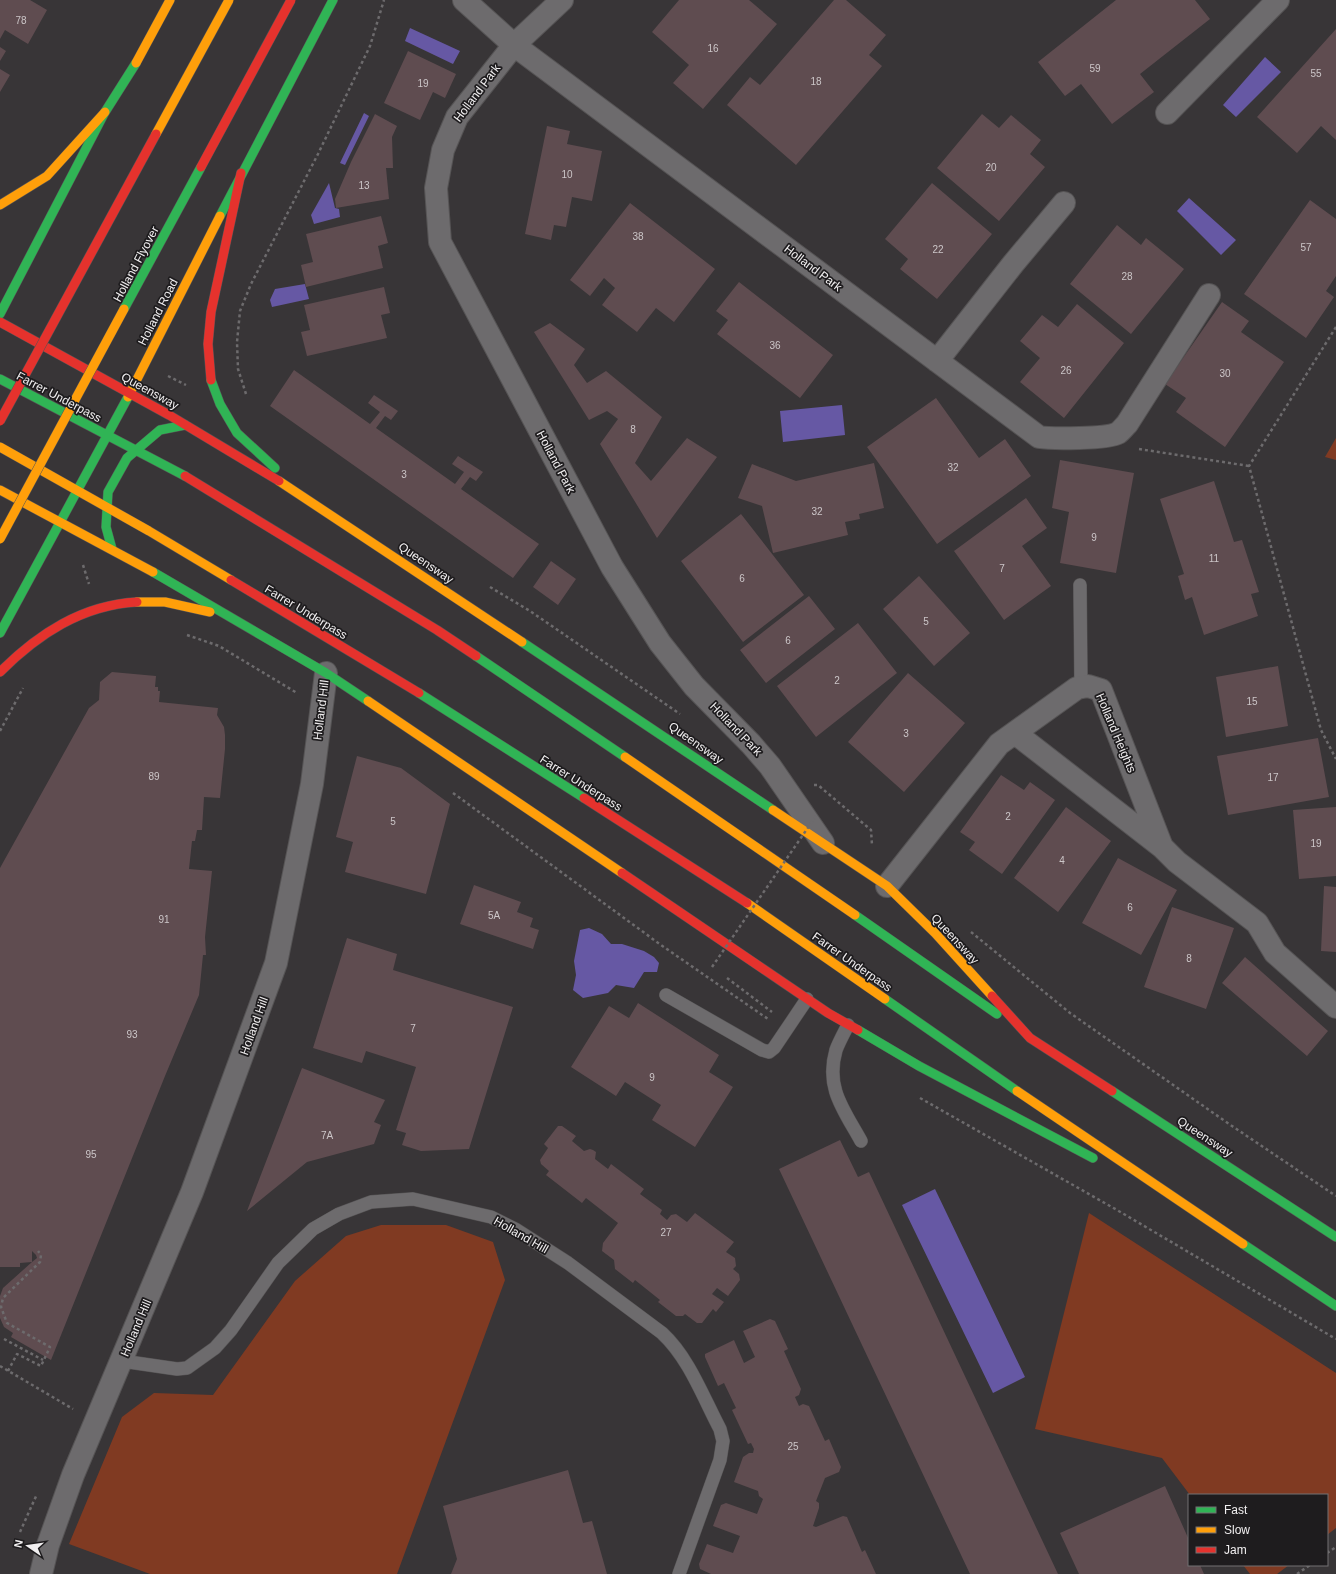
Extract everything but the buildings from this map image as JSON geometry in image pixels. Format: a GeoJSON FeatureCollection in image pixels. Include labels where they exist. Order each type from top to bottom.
{"type":"FeatureCollection","features":[{"type":"Feature","properties":{"kind":"main road"},"geometry":{"type":"LineString","coordinates":[[0,314],[105,112],[142,53],[170,0]]}},
{"type":"Feature","properties":{"kind":"main road"},"geometry":{"type":"LineString","coordinates":[[0,421],[229,0]]}},
{"type":"Feature","properties":{"kind":"main road","name":"Holland Flyover"},"geometry":{"type":"LineString","coordinates":[[0,540],[291,0]]}},
{"type":"Feature","properties":{"kind":"main road","name":"Holland Road"},"geometry":{"type":"LineString","coordinates":[[0,633],[59,521],[130,394],[241,173],[333,0]]}},
{"type":"Feature","properties":{"kind":"main road"},"geometry":{"type":"LineString","coordinates":[[0,205],[47,176],[105,112]]}},
{"type":"Feature","properties":{"kind":"main road"},"geometry":{"type":"LineString","coordinates":[[241,173],[211,312],[208,344],[210,376],[220,404],[237,433],[307,498]]}},
{"type":"Feature","properties":{"kind":"main road","name":"Queensway"},"geometry":{"type":"LineString","coordinates":[[0,322],[185,425],[307,498],[665,736],[824,844],[893,879],[935,933],[1030,1038],[1336,1237]]}},
{"type":"Feature","properties":{"kind":"main road","name":"Farrer Underpass"},"geometry":{"type":"LineString","coordinates":[[0,379],[184,476],[437,630],[805,880],[1030,1038]]}},
{"type":"Feature","properties":{"kind":"main road"},"geometry":{"type":"LineString","coordinates":[[112,549],[106,526],[108,492],[127,458],[160,430],[185,425]]}},
{"type":"Feature","properties":{"kind":"main road","name":"Farrer Underpass"},"geometry":{"type":"LineString","coordinates":[[0,447],[149,531],[409,687],[728,890],[1130,1169]]}},
{"type":"Feature","properties":{"kind":"main road"},"geometry":{"type":"LineString","coordinates":[[0,490],[112,549],[232,617],[326,673],[807,999],[848,1025],[919,1066],[1106,1165],[1130,1169],[1336,1306]]}},
{"type":"Feature","properties":{"kind":"main road"},"geometry":{"type":"LineString","coordinates":[[0,672],[35,640],[66,621],[96,608],[129,603],[165,602],[232,617]]}},
{"type":"Feature","properties":{"kind":"street","name":"Holland Park"},"geometry":{"type":"LineString","coordinates":[[464,0],[514,45],[1039,437],[1050,439],[1106,436],[1117,433],[1127,424],[1209,295]]}},
{"type":"Feature","properties":{"kind":"street","name":"Holland Park"},"geometry":{"type":"LineString","coordinates":[[562,0],[514,45],[457,117],[443,150],[436,188],[440,242],[612,567],[660,643],[694,686],[751,744],[782,784],[824,844]]}},
{"type":"Feature","properties":{"kind":"street"},"geometry":{"type":"LineString","coordinates":[[1168,113],[1278,0]]}},
{"type":"Feature","properties":{"kind":"street"},"geometry":{"type":"LineString","coordinates":[[937,361],[1064,202]]}},
{"type":"Feature","properties":{"kind":"street","name":"Holland Hill"},"geometry":{"type":"LineString","coordinates":[[41,1574],[48,1545],[73,1475],[192,1192],[276,963],[312,784],[326,673]]}},
{"type":"Feature","properties":{"kind":"street","name":"Holland Heights"},"geometry":{"type":"LineString","coordinates":[[893,879],[999,744],[1077,688],[1088,686],[1101,690],[1162,846]]}},
{"type":"Feature","properties":{"kind":"street","name":"Holland Heights"},"geometry":{"type":"LineString","coordinates":[[1015,732],[1162,846],[1177,862],[1257,922],[1275,953],[1336,1007]]}},
{"type":"Feature","properties":{"kind":"lane"},"geometry":{"type":"LineString","coordinates":[[1080,585],[1081,687]]}},
{"type":"Feature","properties":{"kind":"lane"},"geometry":{"type":"LineString","coordinates":[[666,995],[762,1050],[769,1052],[774,1048],[786,1032],[807,999]]}},
{"type":"Feature","properties":{"kind":"lane"},"geometry":{"type":"LineString","coordinates":[[848,1025],[836,1050],[832,1076],[835,1094],[861,1141]]}},
{"type":"Feature","properties":{"kind":"lane","name":"Holland Hill"},"geometry":{"type":"LineString","coordinates":[[122,1361],[177,1369],[187,1368],[198,1362],[215,1348],[231,1330],[278,1264],[313,1229],[339,1214],[371,1202],[413,1199],[491,1217],[515,1229],[579,1271],[674,1344],[720,1430],[723,1441],[720,1460],[678,1574]]}},
{"type":"Feature","properties":{"kind":"path"},"geometry":{"type":"LineString","coordinates":[[248,399],[238,369],[237,342],[240,312],[251,284],[318,154],[370,46],[384,0]]}},
{"type":"Feature","properties":{"kind":"path"},"geometry":{"type":"LineString","coordinates":[[1336,327],[1249,466],[1321,730],[1336,759]]}},
{"type":"Feature","properties":{"kind":"path"},"geometry":{"type":"LineString","coordinates":[[1132,448],[1249,466]]}},
{"type":"Feature","properties":{"kind":"path"},"geometry":{"type":"LineString","coordinates":[[483,583],[530,611],[685,718]]}},
{"type":"Feature","properties":{"kind":"path"},"geometry":{"type":"LineString","coordinates":[[180,633],[220,646],[296,693],[323,703]]}},
{"type":"Feature","properties":{"kind":"path"},"geometry":{"type":"LineString","coordinates":[[0,731],[24,685]]}},
{"type":"Feature","properties":{"kind":"path"},"geometry":{"type":"LineString","coordinates":[[296,693],[296,701]]}},
{"type":"Feature","properties":{"kind":"path"},"geometry":{"type":"LineString","coordinates":[[782,784],[818,785],[871,830],[873,854],[893,879]]}},
{"type":"Feature","properties":{"kind":"path"},"geometry":{"type":"LineString","coordinates":[[452,792],[661,946],[786,1032]]}},
{"type":"Feature","properties":{"kind":"path"},"geometry":{"type":"LineString","coordinates":[[718,971],[712,967],[816,816]]}},
{"type":"Feature","properties":{"kind":"path"},"geometry":{"type":"LineString","coordinates":[[965,927],[1070,1013],[1232,1126],[1336,1196]]}},
{"type":"Feature","properties":{"kind":"path"},"geometry":{"type":"LineString","coordinates":[[724,976],[772,1012]]}},
{"type":"Feature","properties":{"kind":"path"},"geometry":{"type":"LineString","coordinates":[[918,1097],[1117,1210],[1336,1338]]}},
{"type":"Feature","properties":{"kind":"path"},"geometry":{"type":"LineString","coordinates":[[8,1371],[18,1354],[41,1366],[50,1347],[7,1323],[1,1307],[3,1298],[40,1262],[41,1255],[38,1251]]}},
{"type":"Feature","properties":{"kind":"path"},"geometry":{"type":"LineString","coordinates":[[4,1340],[43,1360]]}},
{"type":"Feature","properties":{"kind":"path"},"geometry":{"type":"LineString","coordinates":[[0,1366],[73,1409]]}},
{"type":"Feature","properties":{"kind":"path"},"geometry":{"type":"LineString","coordinates":[[70,1416],[76,1402]]}},
{"type":"Feature","properties":{"kind":"path"},"geometry":{"type":"LineString","coordinates":[[20,1532],[39,1489]]}},
{"type":"Feature","properties":{"kind":"path"},"geometry":{"type":"LineString","coordinates":[[1328,1552],[1336,1546]]}},
{"type":"Feature","properties":{"kind":"path"},"geometry":{"type":"LineString","coordinates":[[1297,1574],[1309,1566]]}},
{"type":"Feature","properties":{"kind":"shaded area"},"geometry":{"type":"Polygon","coordinates":[[[410,28],[460,51],[453,64],[405,41],[410,28]]]}},
{"type":"Feature","properties":{"kind":"shaded area"},"geometry":{"type":"Polygon","coordinates":[[[1265,57],[1281,72],[1236,117],[1223,105],[1265,57]]]}},
{"type":"Feature","properties":{"kind":"shaded area"},"geometry":{"type":"Polygon","coordinates":[[[364,113],[369,116],[345,165],[340,163],[364,113]]]}},
{"type":"Feature","properties":{"kind":"shaded area"},"geometry":{"type":"Polygon","coordinates":[[[329,183],[335,208],[339,209],[340,217],[314,224],[311,215],[329,183]]]}},
{"type":"Feature","properties":{"kind":"shaded area"},"geometry":{"type":"Polygon","coordinates":[[[1189,198],[1236,240],[1221,255],[1177,211],[1189,198]]]}},
{"type":"Feature","properties":{"kind":"shaded area"},"geometry":{"type":"Polygon","coordinates":[[[305,284],[309,299],[272,307],[270,300],[275,289],[305,284]]]}},
{"type":"Feature","properties":{"kind":"shaded area"},"geometry":{"type":"Polygon","coordinates":[[[842,405],[845,435],[783,442],[780,411],[842,405]]]}},
{"type":"Feature","properties":{"kind":"shaded area"},"geometry":{"type":"Polygon","coordinates":[[[1336,438],[1336,460],[1325,457],[1336,438]]]}},
{"type":"Feature","properties":{"kind":"shaded area"},"geometry":{"type":"Polygon","coordinates":[[[589,928],[602,934],[611,944],[622,944],[644,951],[654,957],[659,963],[657,972],[644,972],[634,988],[616,985],[608,993],[583,998],[573,990],[576,975],[574,961],[580,930],[589,928]]]}},
{"type":"Feature","properties":{"kind":"shaded area"},"geometry":{"type":"Polygon","coordinates":[[[935,1189],[1025,1377],[993,1393],[902,1205],[935,1189]]]}},
{"type":"Feature","properties":{"kind":"shaded area"},"geometry":{"type":"Polygon","coordinates":[[[1089,1213],[1336,1373],[1336,1528],[1328,1534],[1328,1494],[1189,1494],[1162,1458],[1035,1429],[1089,1213]]]}},
{"type":"Feature","properties":{"kind":"shaded area"},"geometry":{"type":"Polygon","coordinates":[[[381,1225],[446,1225],[493,1242],[505,1280],[397,1574],[150,1574],[69,1544],[122,1417],[154,1393],[213,1395],[295,1281],[346,1236],[381,1225]]]}},
{"type":"Feature","properties":{"kind":"shaded area"},"geometry":{"type":"Polygon","coordinates":[[[1244,1566],[1288,1566],[1277,1574],[1250,1574],[1244,1566]]]}},
{"type":"Feature","properties":{"kind":"traffic: fast"},"geometry":{"type":"LineString","coordinates":[[220,216],[333,0]]}},
{"type":"Feature","properties":{"kind":"traffic: fast"},"geometry":{"type":"LineString","coordinates":[[0,314],[105,112],[136,63]]}},
{"type":"Feature","properties":{"kind":"traffic: fast"},"geometry":{"type":"LineString","coordinates":[[124,309],[201,167]]}},
{"type":"Feature","properties":{"kind":"traffic: fast"},"geometry":{"type":"LineString","coordinates":[[0,379],[185,476]]}},
{"type":"Feature","properties":{"kind":"traffic: fast"},"geometry":{"type":"LineString","coordinates":[[211,380],[220,404],[237,433],[275,468]]}},
{"type":"Feature","properties":{"kind":"traffic: fast"},"geometry":{"type":"LineString","coordinates":[[0,633],[128,397]]}},
{"type":"Feature","properties":{"kind":"traffic: fast"},"geometry":{"type":"LineString","coordinates":[[112,549],[106,527],[108,492],[127,458],[160,430],[185,425]]}},
{"type":"Feature","properties":{"kind":"traffic: fast"},"geometry":{"type":"LineString","coordinates":[[153,572],[326,673],[368,701]]}},
{"type":"Feature","properties":{"kind":"traffic: fast"},"geometry":{"type":"LineString","coordinates":[[522,642],[773,810]]}},
{"type":"Feature","properties":{"kind":"traffic: fast"},"geometry":{"type":"LineString","coordinates":[[476,656],[625,757]]}},
{"type":"Feature","properties":{"kind":"traffic: fast"},"geometry":{"type":"LineString","coordinates":[[419,693],[584,798]]}},
{"type":"Feature","properties":{"kind":"traffic: fast"},"geometry":{"type":"LineString","coordinates":[[855,915],[997,1014]]}},
{"type":"Feature","properties":{"kind":"traffic: fast"},"geometry":{"type":"LineString","coordinates":[[885,999],[1017,1091]]}},
{"type":"Feature","properties":{"kind":"traffic: fast"},"geometry":{"type":"LineString","coordinates":[[858,1030],[919,1066],[1093,1158]]}},
{"type":"Feature","properties":{"kind":"traffic: fast"},"geometry":{"type":"LineString","coordinates":[[1112,1091],[1336,1237]]}},
{"type":"Feature","properties":{"kind":"traffic: fast"},"geometry":{"type":"LineString","coordinates":[[1243,1244],[1336,1306]]}},
{"type":"Feature","properties":{"kind":"traffic: slow"},"geometry":{"type":"LineString","coordinates":[[136,63],[170,0]]}},
{"type":"Feature","properties":{"kind":"traffic: slow"},"geometry":{"type":"LineString","coordinates":[[156,134],[229,0]]}},
{"type":"Feature","properties":{"kind":"traffic: slow"},"geometry":{"type":"LineString","coordinates":[[0,205],[47,176],[105,112]]}},
{"type":"Feature","properties":{"kind":"traffic: slow"},"geometry":{"type":"LineString","coordinates":[[128,397],[220,216]]}},
{"type":"Feature","properties":{"kind":"traffic: slow"},"geometry":{"type":"LineString","coordinates":[[0,539],[124,309]]}},
{"type":"Feature","properties":{"kind":"traffic: slow"},"geometry":{"type":"LineString","coordinates":[[0,447],[149,531],[231,580]]}},
{"type":"Feature","properties":{"kind":"traffic: slow"},"geometry":{"type":"LineString","coordinates":[[279,481],[522,642]]}},
{"type":"Feature","properties":{"kind":"traffic: slow"},"geometry":{"type":"LineString","coordinates":[[0,490],[153,572]]}},
{"type":"Feature","properties":{"kind":"traffic: slow"},"geometry":{"type":"LineString","coordinates":[[137,602],[165,602],[210,612]]}},
{"type":"Feature","properties":{"kind":"traffic: slow"},"geometry":{"type":"LineString","coordinates":[[368,701],[622,873]]}},
{"type":"Feature","properties":{"kind":"traffic: slow"},"geometry":{"type":"LineString","coordinates":[[625,757],[855,915]]}},
{"type":"Feature","properties":{"kind":"traffic: slow"},"geometry":{"type":"LineString","coordinates":[[773,810],[887,886],[935,933],[992,996]]}},
{"type":"Feature","properties":{"kind":"traffic: slow"},"geometry":{"type":"LineString","coordinates":[[747,903],[885,999]]}},
{"type":"Feature","properties":{"kind":"traffic: slow"},"geometry":{"type":"LineString","coordinates":[[1017,1091],[1243,1244]]}},
{"type":"Feature","properties":{"kind":"traffic: jam"},"geometry":{"type":"LineString","coordinates":[[201,167],[291,0]]}},
{"type":"Feature","properties":{"kind":"traffic: jam"},"geometry":{"type":"LineString","coordinates":[[0,421],[156,134]]}},
{"type":"Feature","properties":{"kind":"traffic: jam"},"geometry":{"type":"LineString","coordinates":[[211,380],[208,344],[211,312],[241,173]]}},
{"type":"Feature","properties":{"kind":"traffic: jam"},"geometry":{"type":"LineString","coordinates":[[0,322],[169,415],[279,481]]}},
{"type":"Feature","properties":{"kind":"traffic: jam"},"geometry":{"type":"LineString","coordinates":[[185,476],[437,630],[476,656]]}},
{"type":"Feature","properties":{"kind":"traffic: jam"},"geometry":{"type":"LineString","coordinates":[[231,580],[419,693]]}},
{"type":"Feature","properties":{"kind":"traffic: jam"},"geometry":{"type":"LineString","coordinates":[[0,672],[30,645],[62,624],[80,615],[98,609],[117,604],[137,602]]}},
{"type":"Feature","properties":{"kind":"traffic: jam"},"geometry":{"type":"LineString","coordinates":[[584,798],[747,903]]}},
{"type":"Feature","properties":{"kind":"traffic: jam"},"geometry":{"type":"LineString","coordinates":[[622,873],[828,1013],[858,1030]]}},
{"type":"Feature","properties":{"kind":"traffic: jam"},"geometry":{"type":"LineString","coordinates":[[992,996],[1030,1038],[1112,1091]]}}]}
